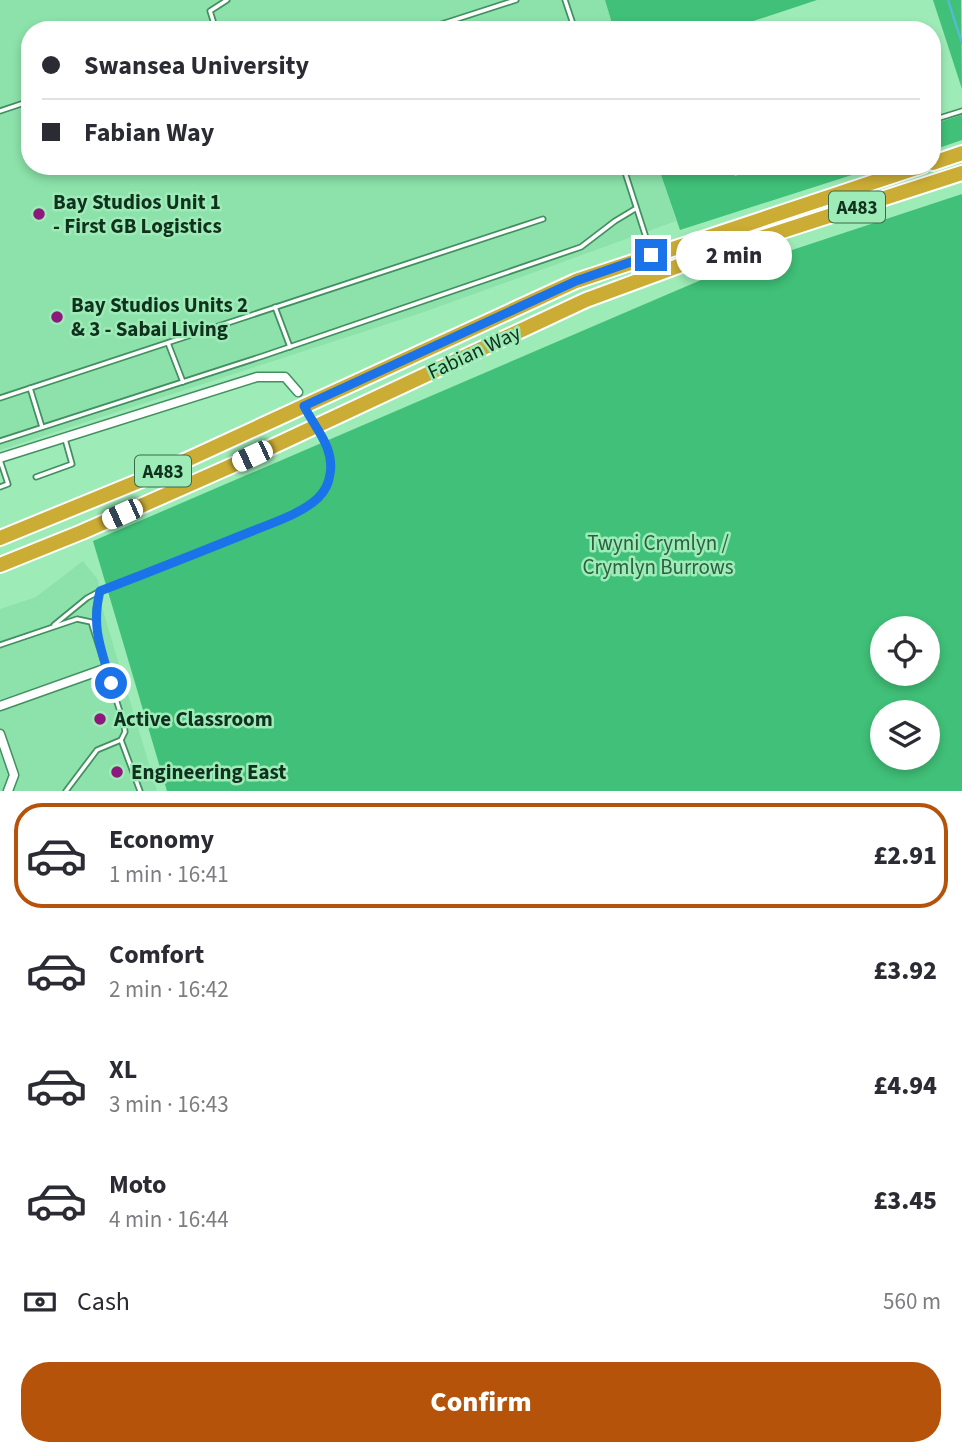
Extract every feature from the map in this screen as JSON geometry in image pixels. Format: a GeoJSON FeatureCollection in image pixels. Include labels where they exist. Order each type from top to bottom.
{"type":"FeatureCollection","features":[{"type":"Feature","properties":{"kind":"highway"},"geometry":{"type":"LineString","coordinates":[[941,160],[962,153]]}},
{"type":"Feature","properties":{"kind":"highway","name":"Fabian Way"},"geometry":{"type":"LineString","coordinates":[[0,538],[307,410],[586,300],[711,254],[962,173]]}},
{"type":"Feature","properties":{"kind":"highway","name":"Fabian Way"},"geometry":{"type":"LineString","coordinates":[[0,565],[163,496],[307,410],[576,281],[895,175]]}},
{"type":"Feature","properties":{"kind":"street"},"geometry":{"type":"LineString","coordinates":[[0,459],[257,377],[285,377],[307,410]]}},
{"type":"Feature","properties":{"kind":"street"},"geometry":{"type":"LineString","coordinates":[[0,706],[107,668]]}},
{"type":"Feature","properties":{"kind":"street"},"geometry":{"type":"LineString","coordinates":[[0,734],[14,775],[10,787],[0,787]]}},
{"type":"Feature","properties":{"kind":"lane"},"geometry":{"type":"LineString","coordinates":[[213,21],[210,11],[227,0]]}},
{"type":"Feature","properties":{"kind":"lane"},"geometry":{"type":"LineString","coordinates":[[451,21],[516,0]]}},
{"type":"Feature","properties":{"kind":"lane"},"geometry":{"type":"LineString","coordinates":[[565,0],[572,21]]}},
{"type":"Feature","properties":{"kind":"lane"},"geometry":{"type":"LineString","coordinates":[[0,111],[21,104]]}},
{"type":"Feature","properties":{"kind":"lane"},"geometry":{"type":"LineString","coordinates":[[941,118],[962,111]]}},
{"type":"Feature","properties":{"kind":"lane"},"geometry":{"type":"LineString","coordinates":[[626,175],[651,255]]}},
{"type":"Feature","properties":{"kind":"lane"},"geometry":{"type":"LineString","coordinates":[[0,441],[290,347],[581,247],[635,209]]}},
{"type":"Feature","properties":{"kind":"lane"},"geometry":{"type":"LineString","coordinates":[[0,398],[543,219]]}},
{"type":"Feature","properties":{"kind":"lane"},"geometry":{"type":"LineString","coordinates":[[275,307],[290,347]]}},
{"type":"Feature","properties":{"kind":"lane"},"geometry":{"type":"LineString","coordinates":[[168,343],[183,382]]}},
{"type":"Feature","properties":{"kind":"lane"},"geometry":{"type":"LineString","coordinates":[[30,388],[42,427]]}},
{"type":"Feature","properties":{"kind":"lane"},"geometry":{"type":"LineString","coordinates":[[50,629],[100,591],[276,521],[317,499],[330,477],[332,461],[307,410]]}},
{"type":"Feature","properties":{"kind":"lane"},"geometry":{"type":"LineString","coordinates":[[36,477],[72,464],[64,438]]}},
{"type":"Feature","properties":{"kind":"lane"},"geometry":{"type":"LineString","coordinates":[[0,459],[8,484],[0,487]]}},
{"type":"Feature","properties":{"kind":"lane"},"geometry":{"type":"LineString","coordinates":[[95,629],[100,591]]}},
{"type":"Feature","properties":{"kind":"lane"},"geometry":{"type":"LineString","coordinates":[[0,645],[77,619],[91,622],[95,629],[124,724],[124,736],[121,740],[97,750],[66,791]]}},
{"type":"Feature","properties":{"kind":"lane"},"geometry":{"type":"LineString","coordinates":[[121,740],[140,791]]}},
{"type":"Feature","properties":{"kind":"shaded area"},"geometry":{"type":"Polygon","coordinates":[[[0,0],[605,0],[611,21],[21,21],[21,175],[661,175],[676,221],[424,312],[0,450],[0,0]]]}},
{"type":"Feature","properties":{"kind":"shaded area"},"geometry":{"type":"Polygon","coordinates":[[[83,561],[98,580],[101,604],[157,791],[0,791],[0,609],[36,597],[83,561]]]}},
{"type":"Feature","properties":{"kind":"green space"},"geometry":{"type":"Polygon","coordinates":[[[605,0],[817,0],[753,21],[611,21],[605,0]]]}},
{"type":"Feature","properties":{"kind":"green space"},"geometry":{"type":"Polygon","coordinates":[[[933,0],[961,0],[962,89],[941,21],[933,0]]]}},
{"type":"Feature","properties":{"kind":"green space"},"geometry":{"type":"Polygon","coordinates":[[[962,115],[962,140],[941,147],[941,122],[962,115]]]}},
{"type":"Feature","properties":{"kind":"green space"},"geometry":{"type":"Polygon","coordinates":[[[661,175],[852,175],[680,230],[661,175]]]}},
{"type":"Feature","properties":{"kind":"green space","name":"Twyni Crymlyn / Crymlyn Burrows"},"geometry":{"type":"Polygon","coordinates":[[[962,194],[962,791],[167,791],[93,541],[701,280],[962,194]]]}},
{"type":"Feature","properties":{"kind":"waterway"},"geometry":{"type":"LineString","coordinates":[[948,0],[962,43]]}},
{"type":"Feature","properties":{"kind":"place","name":"Bay Studios Unit 1 - First GB Logistics"},"geometry":{"type":"Point","coordinates":[39,214]}},
{"type":"Feature","properties":{"kind":"place","name":"Bay Studios Units 2 & 3 - Sabai Living"},"geometry":{"type":"Point","coordinates":[57,317]}},
{"type":"Feature","properties":{"kind":"place","name":"Active Classroom"},"geometry":{"type":"Point","coordinates":[100,719]}},
{"type":"Feature","properties":{"kind":"place","name":"Engineering East"},"geometry":{"type":"Point","coordinates":[117,772]}},
{"type":"Feature","properties":{"kind":"route"},"geometry":{"type":"LineString","coordinates":[[111,683],[95,629],[100,591],[276,521],[305,507],[317,499],[324,489],[330,477],[332,461],[322,436],[304,406],[576,281],[651,255]]}}]}
